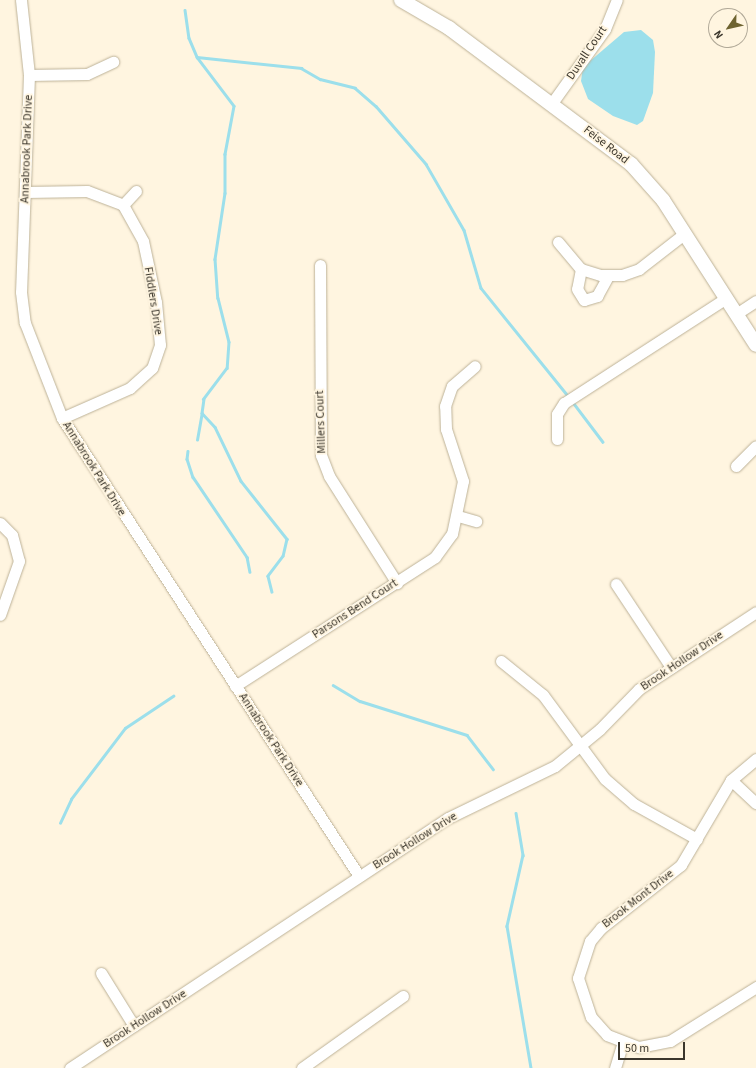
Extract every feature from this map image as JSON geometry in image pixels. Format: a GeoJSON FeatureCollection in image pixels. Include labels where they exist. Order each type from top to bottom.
{"type":"FeatureCollection","features":[{"type":"Feature","properties":{"kind":"main road","name":"Feise Road"},"geometry":{"type":"LineString","coordinates":[[402,0],[429,14],[552,103],[631,164],[663,200],[756,345]]}},
{"type":"Feature","properties":{"kind":"street","name":"Annabrook Park Drive"},"geometry":{"type":"LineString","coordinates":[[21,0],[30,76],[21,292],[25,323],[62,418],[359,876]]}},
{"type":"Feature","properties":{"kind":"street","name":"Duvall Court"},"geometry":{"type":"LineString","coordinates":[[552,103],[606,29],[617,0]]}},
{"type":"Feature","properties":{"kind":"street"},"geometry":{"type":"LineString","coordinates":[[30,76],[86,74],[113,62]]}},
{"type":"Feature","properties":{"kind":"street"},"geometry":{"type":"LineString","coordinates":[[26,192],[87,191],[123,205],[136,191]]}},
{"type":"Feature","properties":{"kind":"street","name":"Fiddlers Drive"},"geometry":{"type":"LineString","coordinates":[[62,418],[130,388],[152,368],[160,346],[156,302],[143,242],[123,205]]}},
{"type":"Feature","properties":{"kind":"street"},"geometry":{"type":"LineString","coordinates":[[558,242],[581,269],[608,276],[639,269],[685,233]]}},
{"type":"Feature","properties":{"kind":"street","name":"Millers Court"},"geometry":{"type":"LineString","coordinates":[[320,265],[321,455],[329,476],[396,583]]}},
{"type":"Feature","properties":{"kind":"street"},"geometry":{"type":"LineString","coordinates":[[581,269],[577,289],[584,300],[597,296],[608,276]]}},
{"type":"Feature","properties":{"kind":"street"},"geometry":{"type":"LineString","coordinates":[[557,439],[557,414],[564,403],[726,298]]}},
{"type":"Feature","properties":{"kind":"street"},"geometry":{"type":"LineString","coordinates":[[736,314],[756,301]]}},
{"type":"Feature","properties":{"kind":"street","name":"Parsons Bend Court"},"geometry":{"type":"LineString","coordinates":[[235,686],[435,557],[452,534],[458,516],[463,481],[446,429],[445,406],[452,386],[475,366]]}},
{"type":"Feature","properties":{"kind":"street"},"geometry":{"type":"LineString","coordinates":[[736,466],[756,446]]}},
{"type":"Feature","properties":{"kind":"street"},"geometry":{"type":"LineString","coordinates":[[458,516],[476,521]]}},
{"type":"Feature","properties":{"kind":"street"},"geometry":{"type":"LineString","coordinates":[[0,522],[12,534],[19,561],[0,615]]}},
{"type":"Feature","properties":{"kind":"street"},"geometry":{"type":"LineString","coordinates":[[616,584],[671,667]]}},
{"type":"Feature","properties":{"kind":"street","name":"Brook Hollow Drive"},"geometry":{"type":"LineString","coordinates":[[70,1068],[448,818],[535,777],[578,747],[639,689],[756,612]]}},
{"type":"Feature","properties":{"kind":"street"},"geometry":{"type":"LineString","coordinates":[[502,661],[543,695],[578,747],[604,779],[634,804],[697,839]]}},
{"type":"Feature","properties":{"kind":"street","name":"Brook Mont Drive"},"geometry":{"type":"LineString","coordinates":[[756,759],[731,780],[697,839],[670,876],[601,928],[580,963],[578,978],[591,1017],[607,1035],[639,1047],[670,1041],[756,987]]}},
{"type":"Feature","properties":{"kind":"street"},"geometry":{"type":"LineString","coordinates":[[731,780],[756,803]]}},
{"type":"Feature","properties":{"kind":"street"},"geometry":{"type":"LineString","coordinates":[[101,973],[134,1026]]}},
{"type":"Feature","properties":{"kind":"street"},"geometry":{"type":"LineString","coordinates":[[302,1068],[403,996]]}},
{"type":"Feature","properties":{"kind":"street"},"geometry":{"type":"LineString","coordinates":[[615,1068],[623,1042]]}},
{"type":"Feature","properties":{"kind":"water"},"geometry":{"type":"Polygon","coordinates":[[[641,30],[653,40],[655,52],[653,93],[643,121],[637,125],[613,116],[588,99],[581,81],[583,67],[624,32],[641,30]]]}},
{"type":"Feature","properties":{"kind":"waterway"},"geometry":{"type":"LineString","coordinates":[[185,10],[189,38],[197,57],[234,106],[225,154],[225,193],[215,259],[218,298],[229,342],[227,368],[204,399],[202,413],[215,427],[241,481],[287,539],[283,556],[268,576],[272,592]]}},
{"type":"Feature","properties":{"kind":"waterway"},"geometry":{"type":"LineString","coordinates":[[197,57],[301,68],[320,79],[355,88],[376,106],[426,164],[464,230],[481,288],[569,397]]}},
{"type":"Feature","properties":{"kind":"waterway"},"geometry":{"type":"LineString","coordinates":[[572,401],[603,442]]}},
{"type":"Feature","properties":{"kind":"waterway"},"geometry":{"type":"LineString","coordinates":[[197,440],[202,413]]}},
{"type":"Feature","properties":{"kind":"waterway"},"geometry":{"type":"LineString","coordinates":[[188,451],[187,459],[193,477],[247,557],[250,572]]}},
{"type":"Feature","properties":{"kind":"waterway"},"geometry":{"type":"LineString","coordinates":[[333,685],[360,701],[467,735],[493,769]]}},
{"type":"Feature","properties":{"kind":"waterway"},"geometry":{"type":"LineString","coordinates":[[60,823],[71,799],[125,728],[173,696]]}},
{"type":"Feature","properties":{"kind":"waterway"},"geometry":{"type":"LineString","coordinates":[[516,813],[523,855],[507,926],[531,1068]]}}]}
